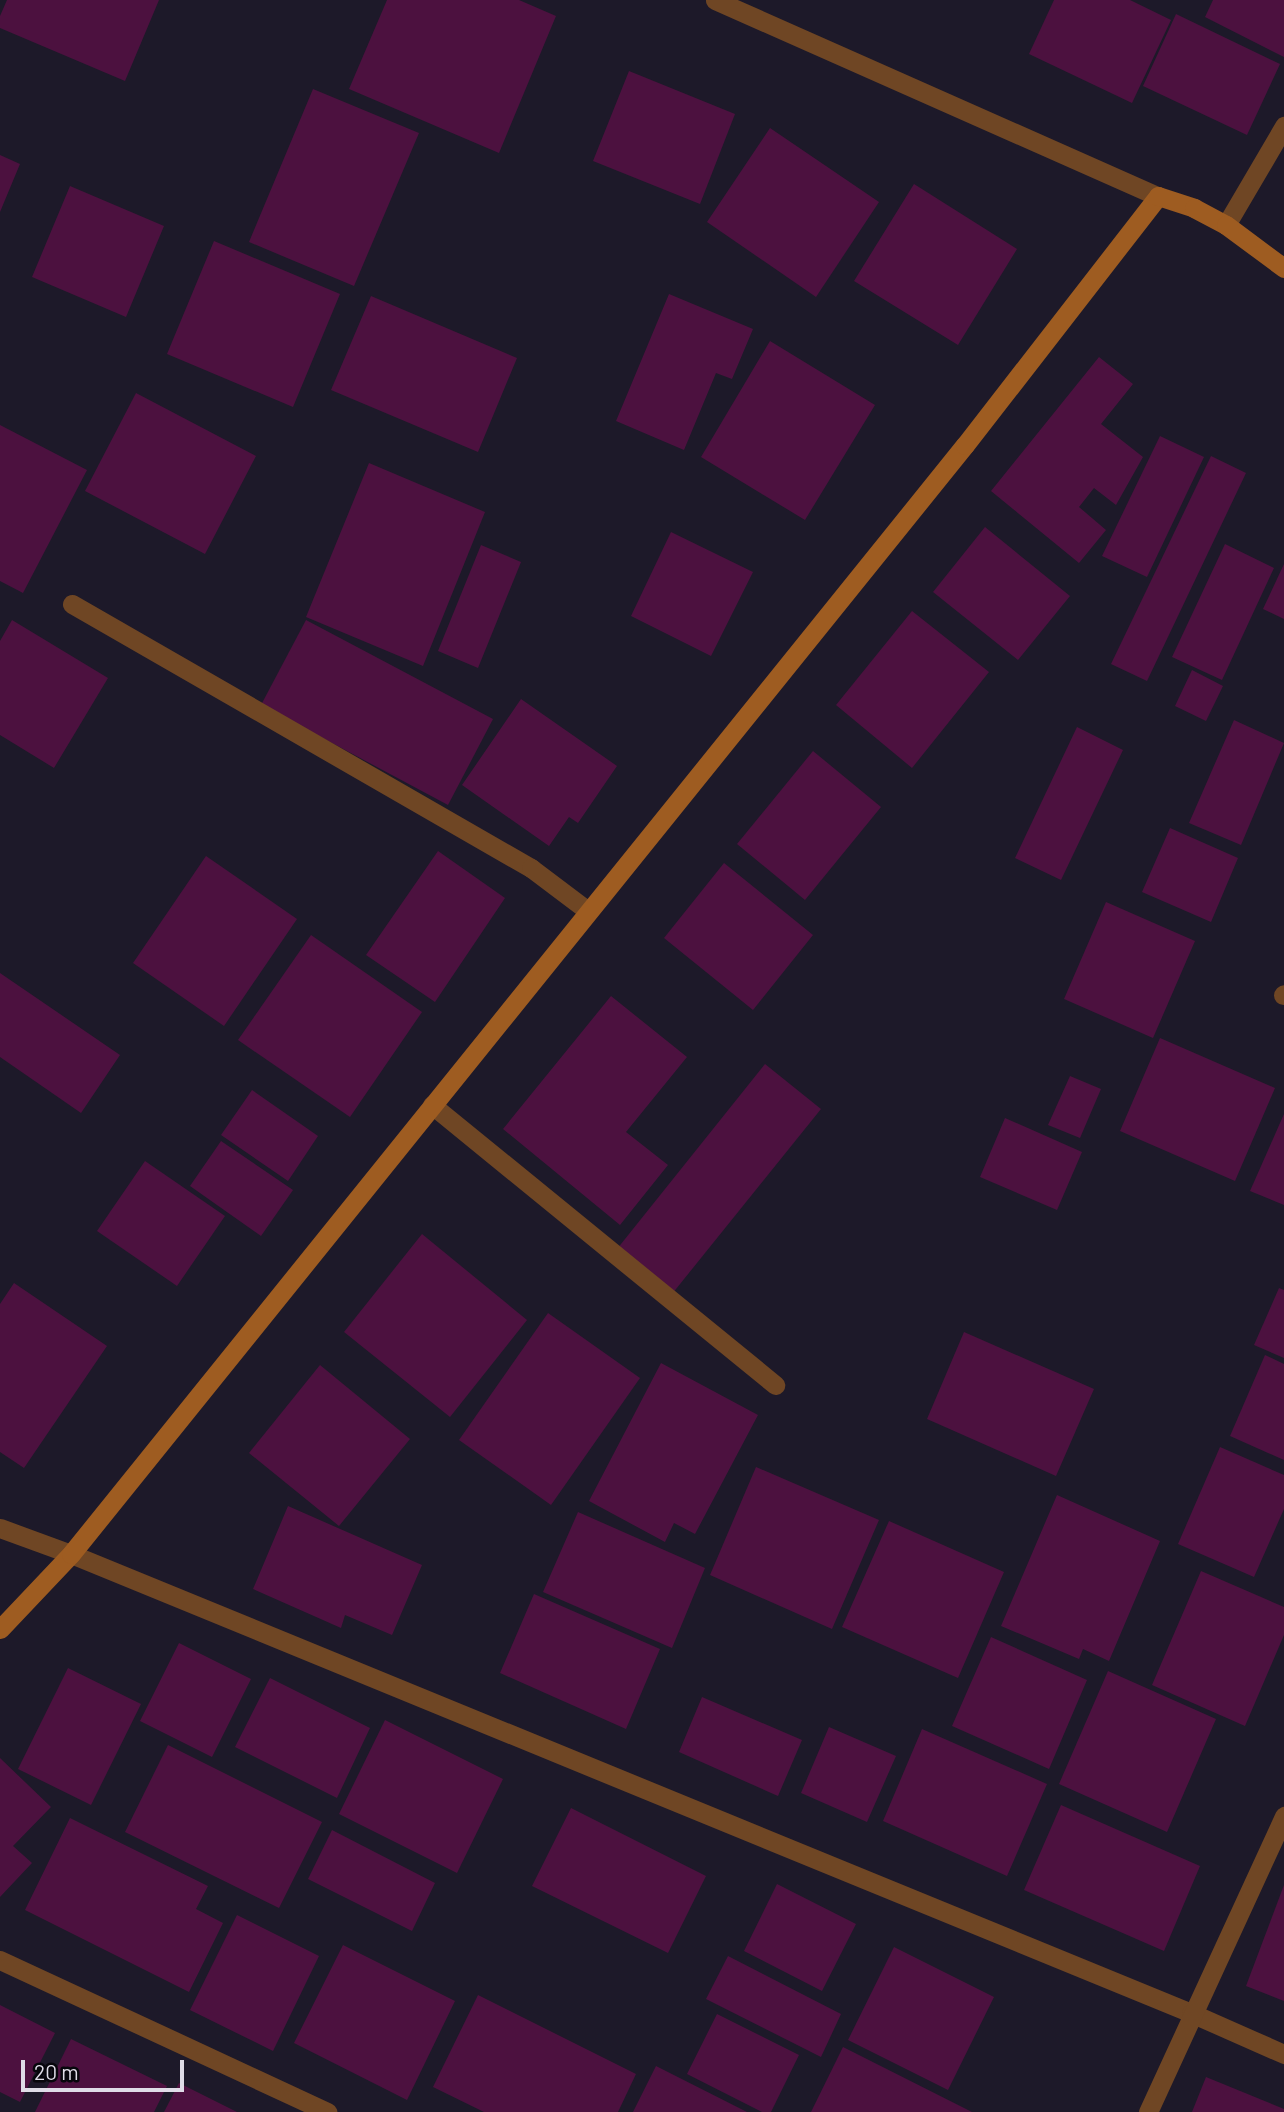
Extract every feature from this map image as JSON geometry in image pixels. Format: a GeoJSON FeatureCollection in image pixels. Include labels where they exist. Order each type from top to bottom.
{"type":"FeatureCollection","features":[{"type":"Feature","properties":{"kind":"main road"},"geometry":{"type":"LineString","coordinates":[[0,1629],[71,1554],[965,445],[1158,196],[1194,208],[1226,225],[1284,268]]}},
{"type":"Feature","properties":{"kind":"street"},"geometry":{"type":"LineString","coordinates":[[715,0],[1158,196]]}},
{"type":"Feature","properties":{"kind":"street"},"geometry":{"type":"LineString","coordinates":[[1226,225],[1284,126]]}},
{"type":"Feature","properties":{"kind":"street"},"geometry":{"type":"LineString","coordinates":[[72,604],[531,868],[588,911]]}},
{"type":"Feature","properties":{"kind":"street"},"geometry":{"type":"LineString","coordinates":[[432,1105],[775,1385]]}},
{"type":"Feature","properties":{"kind":"street"},"geometry":{"type":"LineString","coordinates":[[0,1528],[71,1554],[1191,2012],[1284,2054]]}},
{"type":"Feature","properties":{"kind":"street"},"geometry":{"type":"LineString","coordinates":[[1148,2112],[1191,2012],[1284,1816]]}},
{"type":"Feature","properties":{"kind":"street"},"geometry":{"type":"LineString","coordinates":[[0,1960],[327,2112]]}},
{"type":"Feature","properties":{"kind":"building"},"geometry":{"type":"Polygon","coordinates":[[[7,0],[159,0],[125,81],[0,28],[0,16],[7,0]]]}},
{"type":"Feature","properties":{"kind":"building"},"geometry":{"type":"Polygon","coordinates":[[[387,0],[519,0],[556,16],[499,153],[349,89],[387,0]]]}},
{"type":"Feature","properties":{"kind":"building"},"geometry":{"type":"Polygon","coordinates":[[[1054,0],[1130,0],[1171,20],[1132,103],[1029,54],[1054,0]]]}},
{"type":"Feature","properties":{"kind":"building"},"geometry":{"type":"Polygon","coordinates":[[[1213,0],[1284,0],[1284,57],[1205,17],[1213,0]]]}},
{"type":"Feature","properties":{"kind":"building"},"geometry":{"type":"Polygon","coordinates":[[[1176,14],[1280,64],[1247,135],[1143,86],[1176,14]]]}},
{"type":"Feature","properties":{"kind":"building"},"geometry":{"type":"Polygon","coordinates":[[[629,71],[735,114],[700,204],[593,161],[629,71]]]}},
{"type":"Feature","properties":{"kind":"building"},"geometry":{"type":"Polygon","coordinates":[[[313,89],[419,133],[354,286],[249,242],[313,89]]]}},
{"type":"Feature","properties":{"kind":"building"},"geometry":{"type":"Polygon","coordinates":[[[770,128],[879,202],[816,297],[707,222],[770,128]]]}},
{"type":"Feature","properties":{"kind":"building"},"geometry":{"type":"Polygon","coordinates":[[[0,155],[20,164],[0,212],[0,155]]]}},
{"type":"Feature","properties":{"kind":"building"},"geometry":{"type":"Polygon","coordinates":[[[914,184],[1017,249],[958,345],[854,281],[914,184]]]}},
{"type":"Feature","properties":{"kind":"building"},"geometry":{"type":"Polygon","coordinates":[[[70,186],[164,226],[126,317],[32,277],[70,186]]]}},
{"type":"Feature","properties":{"kind":"building"},"geometry":{"type":"Polygon","coordinates":[[[214,241],[340,294],[293,407],[167,354],[214,241]]]}},
{"type":"Feature","properties":{"kind":"building"},"geometry":{"type":"Polygon","coordinates":[[[669,294],[753,329],[732,379],[716,373],[684,450],[616,421],[669,294]]]}},
{"type":"Feature","properties":{"kind":"building"},"geometry":{"type":"Polygon","coordinates":[[[371,296],[517,358],[478,452],[331,390],[371,296]]]}},
{"type":"Feature","properties":{"kind":"building"},"geometry":{"type":"Polygon","coordinates":[[[770,341],[875,405],[805,520],[701,457],[770,341]]]}},
{"type":"Feature","properties":{"kind":"building"},"geometry":{"type":"Polygon","coordinates":[[[1099,357],[1133,384],[1101,424],[1143,457],[1116,505],[1094,488],[1079,507],[1106,530],[1079,563],[991,491],[1099,357]]]}},
{"type":"Feature","properties":{"kind":"building"},"geometry":{"type":"Polygon","coordinates":[[[136,393],[256,456],[205,554],[85,491],[136,393]]]}},
{"type":"Feature","properties":{"kind":"building"},"geometry":{"type":"Polygon","coordinates":[[[0,425],[87,470],[23,593],[0,581],[0,425]]]}},
{"type":"Feature","properties":{"kind":"building"},"geometry":{"type":"Polygon","coordinates":[[[1160,436],[1204,457],[1147,577],[1102,556],[1160,436]]]}},
{"type":"Feature","properties":{"kind":"building"},"geometry":{"type":"Polygon","coordinates":[[[1211,456],[1246,473],[1147,681],[1111,664],[1211,456]]]}},
{"type":"Feature","properties":{"kind":"building"},"geometry":{"type":"Polygon","coordinates":[[[369,463],[485,512],[423,666],[306,617],[369,463]]]}},
{"type":"Feature","properties":{"kind":"building"},"geometry":{"type":"Polygon","coordinates":[[[985,527],[1070,596],[1018,660],[933,592],[985,527]]]}},
{"type":"Feature","properties":{"kind":"building"},"geometry":{"type":"Polygon","coordinates":[[[671,532],[753,572],[711,656],[631,616],[671,532]]]}},
{"type":"Feature","properties":{"kind":"building"},"geometry":{"type":"Polygon","coordinates":[[[1225,544],[1274,568],[1222,680],[1172,657],[1225,544]]]}},
{"type":"Feature","properties":{"kind":"building"},"geometry":{"type":"Polygon","coordinates":[[[481,545],[521,562],[478,668],[438,651],[481,545]]]}},
{"type":"Feature","properties":{"kind":"building"},"geometry":{"type":"Polygon","coordinates":[[[1284,564],[1284,619],[1263,609],[1284,564]]]}},
{"type":"Feature","properties":{"kind":"building"},"geometry":{"type":"Polygon","coordinates":[[[912,611],[989,672],[912,768],[836,705],[912,611]]]}},
{"type":"Feature","properties":{"kind":"building"},"geometry":{"type":"Polygon","coordinates":[[[12,620],[108,678],[54,768],[0,735],[0,641],[12,620]]]}},
{"type":"Feature","properties":{"kind":"building"},"geometry":{"type":"Polygon","coordinates":[[[306,620],[493,719],[448,805],[261,705],[306,620]]]}},
{"type":"Feature","properties":{"kind":"building"},"geometry":{"type":"Polygon","coordinates":[[[1192,670],[1223,686],[1206,721],[1175,706],[1192,670]]]}},
{"type":"Feature","properties":{"kind":"building"},"geometry":{"type":"Polygon","coordinates":[[[521,699],[617,766],[578,823],[569,817],[549,846],[462,785],[521,699]]]}},
{"type":"Feature","properties":{"kind":"building"},"geometry":{"type":"Polygon","coordinates":[[[1234,720],[1284,743],[1241,845],[1189,823],[1234,720]]]}},
{"type":"Feature","properties":{"kind":"building"},"geometry":{"type":"Polygon","coordinates":[[[1077,727],[1123,750],[1061,880],[1015,858],[1077,727]]]}},
{"type":"Feature","properties":{"kind":"building"},"geometry":{"type":"Polygon","coordinates":[[[813,751],[881,807],[805,900],[737,844],[813,751]]]}},
{"type":"Feature","properties":{"kind":"building"},"geometry":{"type":"Polygon","coordinates":[[[1170,828],[1238,858],[1211,922],[1142,892],[1170,828]]]}},
{"type":"Feature","properties":{"kind":"building"},"geometry":{"type":"Polygon","coordinates":[[[438,851],[505,898],[435,1002],[366,955],[438,851]]]}},
{"type":"Feature","properties":{"kind":"building"},"geometry":{"type":"Polygon","coordinates":[[[206,856],[297,919],[224,1026],[133,963],[206,856]]]}},
{"type":"Feature","properties":{"kind":"building"},"geometry":{"type":"Polygon","coordinates":[[[724,863],[813,935],[753,1010],[664,938],[724,863]]]}},
{"type":"Feature","properties":{"kind":"building"},"geometry":{"type":"Polygon","coordinates":[[[1106,902],[1195,941],[1153,1038],[1064,999],[1106,902]]]}},
{"type":"Feature","properties":{"kind":"building"},"geometry":{"type":"Polygon","coordinates":[[[311,935],[422,1012],[350,1117],[238,1040],[311,935]]]}},
{"type":"Feature","properties":{"kind":"building"},"geometry":{"type":"Polygon","coordinates":[[[0,973],[120,1055],[81,1113],[0,1057],[0,973]]]}},
{"type":"Feature","properties":{"kind":"building"},"geometry":{"type":"Polygon","coordinates":[[[611,996],[687,1057],[626,1132],[668,1165],[620,1225],[503,1129],[611,996]]]}},
{"type":"Feature","properties":{"kind":"building"},"geometry":{"type":"Polygon","coordinates":[[[1160,1038],[1275,1088],[1235,1181],[1120,1131],[1160,1038]]]}},
{"type":"Feature","properties":{"kind":"building"},"geometry":{"type":"Polygon","coordinates":[[[765,1064],[821,1109],[672,1294],[617,1249],[765,1064]]]}},
{"type":"Feature","properties":{"kind":"building"},"geometry":{"type":"Polygon","coordinates":[[[1070,1076],[1101,1089],[1080,1138],[1048,1125],[1070,1076]]]}},
{"type":"Feature","properties":{"kind":"building"},"geometry":{"type":"Polygon","coordinates":[[[252,1090],[318,1136],[288,1181],[221,1135],[252,1090]]]}},
{"type":"Feature","properties":{"kind":"building"},"geometry":{"type":"Polygon","coordinates":[[[1284,1114],[1284,1205],[1250,1191],[1284,1114]]]}},
{"type":"Feature","properties":{"kind":"building"},"geometry":{"type":"Polygon","coordinates":[[[1005,1118],[1082,1152],[1057,1210],[980,1177],[1005,1118]]]}},
{"type":"Feature","properties":{"kind":"building"},"geometry":{"type":"Polygon","coordinates":[[[221,1141],[293,1190],[261,1236],[190,1186],[221,1141]]]}},
{"type":"Feature","properties":{"kind":"building"},"geometry":{"type":"Polygon","coordinates":[[[145,1161],[225,1216],[177,1286],[97,1231],[145,1161]]]}},
{"type":"Feature","properties":{"kind":"building"},"geometry":{"type":"Polygon","coordinates":[[[422,1234],[527,1320],[450,1417],[344,1332],[422,1234]]]}},
{"type":"Feature","properties":{"kind":"building"},"geometry":{"type":"Polygon","coordinates":[[[14,1283],[107,1346],[24,1468],[0,1452],[0,1304],[14,1283]]]}},
{"type":"Feature","properties":{"kind":"building"},"geometry":{"type":"Polygon","coordinates":[[[1279,1288],[1284,1290],[1284,1358],[1254,1345],[1279,1288]]]}},
{"type":"Feature","properties":{"kind":"building"},"geometry":{"type":"Polygon","coordinates":[[[548,1313],[640,1378],[551,1505],[459,1440],[548,1313]]]}},
{"type":"Feature","properties":{"kind":"building"},"geometry":{"type":"Polygon","coordinates":[[[964,1332],[1094,1389],[1056,1476],[927,1419],[964,1332]]]}},
{"type":"Feature","properties":{"kind":"building"},"geometry":{"type":"Polygon","coordinates":[[[1265,1355],[1284,1364],[1284,1460],[1230,1436],[1265,1355]]]}},
{"type":"Feature","properties":{"kind":"building"},"geometry":{"type":"Polygon","coordinates":[[[661,1363],[758,1415],[695,1534],[674,1523],[665,1542],[589,1501],[661,1363]]]}},
{"type":"Feature","properties":{"kind":"building"},"geometry":{"type":"Polygon","coordinates":[[[320,1365],[410,1439],[339,1526],[249,1453],[320,1365]]]}},
{"type":"Feature","properties":{"kind":"building"},"geometry":{"type":"Polygon","coordinates":[[[1220,1447],[1284,1475],[1284,1509],[1254,1577],[1178,1544],[1220,1447]]]}},
{"type":"Feature","properties":{"kind":"building"},"geometry":{"type":"Polygon","coordinates":[[[756,1467],[879,1520],[832,1629],[710,1575],[756,1467]]]}},
{"type":"Feature","properties":{"kind":"building"},"geometry":{"type":"Polygon","coordinates":[[[1057,1495],[1160,1541],[1109,1661],[1083,1649],[1079,1659],[1001,1626],[1057,1495]]]}},
{"type":"Feature","properties":{"kind":"building"},"geometry":{"type":"Polygon","coordinates":[[[288,1506],[422,1565],[392,1635],[345,1615],[341,1628],[253,1589],[288,1506]]]}},
{"type":"Feature","properties":{"kind":"building"},"geometry":{"type":"Polygon","coordinates":[[[578,1512],[705,1568],[672,1648],[543,1592],[578,1512]]]}},
{"type":"Feature","properties":{"kind":"building"},"geometry":{"type":"Polygon","coordinates":[[[889,1521],[1004,1572],[958,1678],[842,1627],[889,1521]]]}},
{"type":"Feature","properties":{"kind":"building"},"geometry":{"type":"Polygon","coordinates":[[[1201,1571],[1284,1607],[1284,1635],[1245,1726],[1152,1685],[1201,1571]]]}},
{"type":"Feature","properties":{"kind":"building"},"geometry":{"type":"Polygon","coordinates":[[[534,1594],[660,1649],[626,1729],[500,1673],[534,1594]]]}},
{"type":"Feature","properties":{"kind":"building"},"geometry":{"type":"Polygon","coordinates":[[[991,1637],[1087,1680],[1049,1769],[952,1726],[991,1637]]]}},
{"type":"Feature","properties":{"kind":"building"},"geometry":{"type":"Polygon","coordinates":[[[179,1643],[251,1679],[212,1757],[140,1721],[179,1643]]]}},
{"type":"Feature","properties":{"kind":"building"},"geometry":{"type":"Polygon","coordinates":[[[68,1668],[141,1704],[91,1805],[18,1769],[68,1668]]]}},
{"type":"Feature","properties":{"kind":"building"},"geometry":{"type":"Polygon","coordinates":[[[1108,1671],[1216,1719],[1167,1832],[1059,1784],[1108,1671]]]}},
{"type":"Feature","properties":{"kind":"building"},"geometry":{"type":"Polygon","coordinates":[[[270,1678],[370,1728],[337,1798],[235,1747],[270,1678]]]}},
{"type":"Feature","properties":{"kind":"building"},"geometry":{"type":"Polygon","coordinates":[[[702,1697],[802,1740],[778,1796],[679,1752],[702,1697]]]}},
{"type":"Feature","properties":{"kind":"building"},"geometry":{"type":"Polygon","coordinates":[[[385,1720],[503,1779],[457,1873],[339,1814],[385,1720]]]}},
{"type":"Feature","properties":{"kind":"building"},"geometry":{"type":"Polygon","coordinates":[[[829,1727],[896,1756],[867,1822],[801,1793],[829,1727]]]}},
{"type":"Feature","properties":{"kind":"building"},"geometry":{"type":"Polygon","coordinates":[[[922,1729],[1047,1784],[1007,1876],[883,1821],[922,1729]]]}},
{"type":"Feature","properties":{"kind":"building"},"geometry":{"type":"Polygon","coordinates":[[[168,1745],[322,1822],[279,1908],[125,1832],[168,1745]]]}},
{"type":"Feature","properties":{"kind":"building"},"geometry":{"type":"Polygon","coordinates":[[[0,1758],[51,1807],[13,1846],[32,1863],[0,1897],[0,1758]]]}},
{"type":"Feature","properties":{"kind":"building"},"geometry":{"type":"Polygon","coordinates":[[[1061,1805],[1200,1866],[1164,1951],[1024,1890],[1061,1805]]]}},
{"type":"Feature","properties":{"kind":"building"},"geometry":{"type":"Polygon","coordinates":[[[571,1808],[706,1876],[668,1953],[532,1886],[571,1808]]]}},
{"type":"Feature","properties":{"kind":"building"},"geometry":{"type":"Polygon","coordinates":[[[70,1818],[208,1886],[196,1909],[223,1923],[189,1992],[25,1910],[70,1818]]]}},
{"type":"Feature","properties":{"kind":"building"},"geometry":{"type":"Polygon","coordinates":[[[332,1830],[435,1883],[412,1931],[308,1879],[332,1830]]]}},
{"type":"Feature","properties":{"kind":"building"},"geometry":{"type":"Polygon","coordinates":[[[777,1884],[856,1924],[822,1991],[744,1951],[777,1884]]]}},
{"type":"Feature","properties":{"kind":"building"},"geometry":{"type":"Polygon","coordinates":[[[1284,1885],[1284,2001],[1246,1986],[1284,1885]]]}},
{"type":"Feature","properties":{"kind":"building"},"geometry":{"type":"Polygon","coordinates":[[[237,1915],[319,1956],[273,2051],[190,2010],[237,1915]]]}},
{"type":"Feature","properties":{"kind":"building"},"geometry":{"type":"Polygon","coordinates":[[[343,1945],[455,2001],[407,2100],[294,2043],[343,1945]]]}},
{"type":"Feature","properties":{"kind":"building"},"geometry":{"type":"Polygon","coordinates":[[[894,1947],[994,1997],[948,2090],[848,2040],[894,1947]]]}},
{"type":"Feature","properties":{"kind":"building"},"geometry":{"type":"Polygon","coordinates":[[[728,1956],[841,2014],[821,2057],[706,1999],[728,1956]]]}},
{"type":"Feature","properties":{"kind":"building"},"geometry":{"type":"Polygon","coordinates":[[[478,1995],[636,2074],[618,2112],[484,2112],[433,2087],[478,1995]]]}},
{"type":"Feature","properties":{"kind":"building"},"geometry":{"type":"Polygon","coordinates":[[[0,2005],[55,2033],[20,2102],[0,2092],[0,2005]]]}},
{"type":"Feature","properties":{"kind":"building"},"geometry":{"type":"Polygon","coordinates":[[[717,2014],[799,2055],[771,2112],[762,2112],[687,2074],[717,2014]]]}},
{"type":"Feature","properties":{"kind":"building"},"geometry":{"type":"Polygon","coordinates":[[[71,2039],[167,2086],[154,2112],[35,2112],[71,2039]]]}},
{"type":"Feature","properties":{"kind":"building"},"geometry":{"type":"Polygon","coordinates":[[[843,2047],[972,2112],[811,2112],[843,2047]]]}},
{"type":"Feature","properties":{"kind":"building"},"geometry":{"type":"Polygon","coordinates":[[[656,2066],[747,2112],[633,2112],[656,2066]]]}},
{"type":"Feature","properties":{"kind":"building"},"geometry":{"type":"Polygon","coordinates":[[[1206,2077],[1284,2109],[1284,2112],[1192,2112],[1206,2077]]]}},
{"type":"Feature","properties":{"kind":"building"},"geometry":{"type":"Polygon","coordinates":[[[179,2083],[237,2112],[164,2112],[179,2083]]]}}]}
